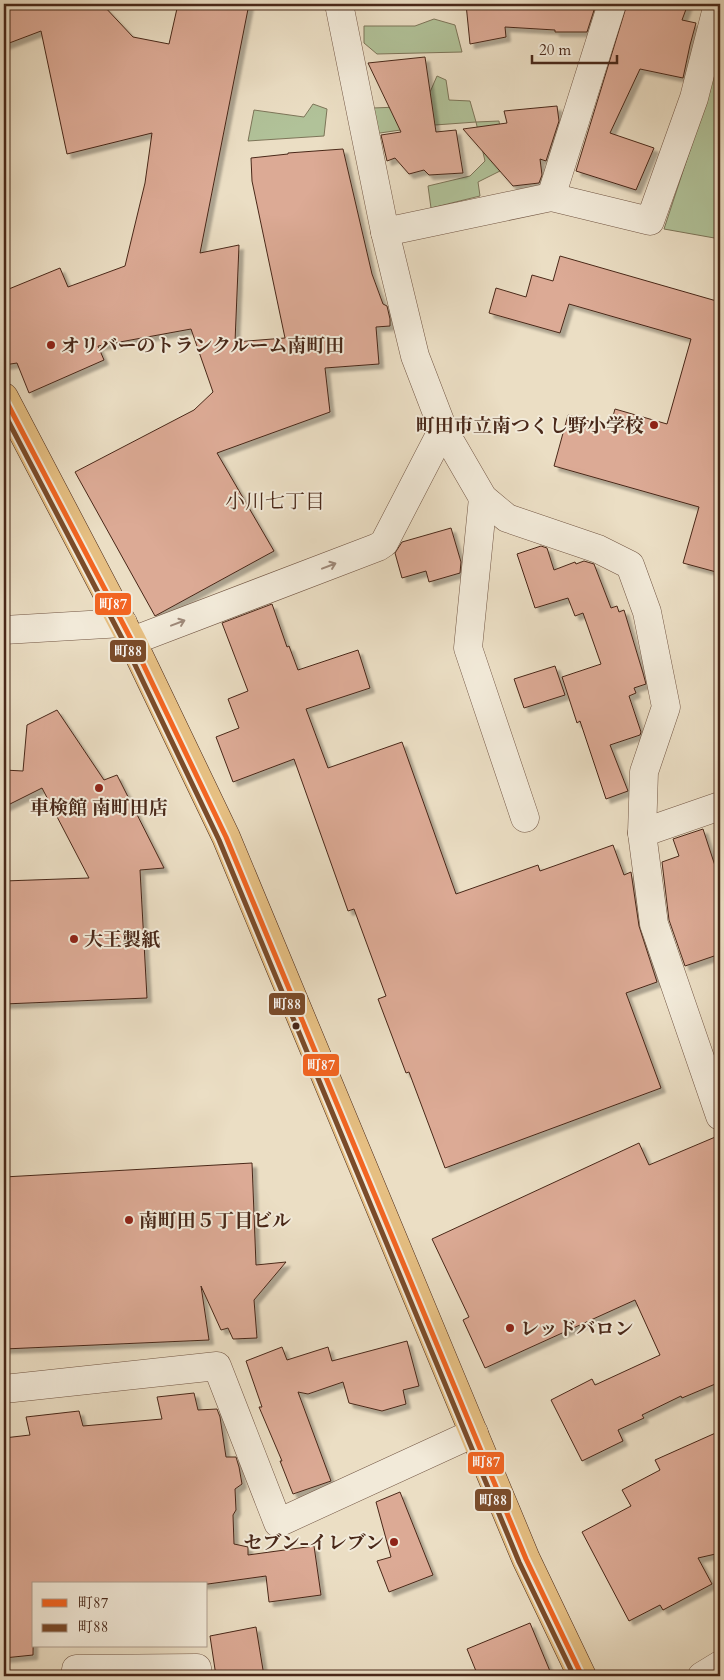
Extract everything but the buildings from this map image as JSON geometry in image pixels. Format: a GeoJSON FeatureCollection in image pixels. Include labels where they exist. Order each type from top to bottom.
{"type":"FeatureCollection","features":[{"type":"Feature","properties":{"kind":"main road"},"geometry":{"type":"LineString","coordinates":[[4,397],[127,632],[226,837],[526,1559],[582,1676]]}},
{"type":"Feature","properties":{"kind":"street"},"geometry":{"type":"LineString","coordinates":[[339,4],[384,232],[415,356],[443,429],[483,498],[506,518],[598,549],[630,565],[647,612],[666,706],[644,772],[642,833],[654,924],[719,1108]]}},
{"type":"Feature","properties":{"kind":"street"},"geometry":{"type":"LineString","coordinates":[[551,197],[612,4]]}},
{"type":"Feature","properties":{"kind":"street"},"geometry":{"type":"LineString","coordinates":[[384,232],[551,197],[650,221],[694,98],[718,4]]}},
{"type":"Feature","properties":{"kind":"street"},"geometry":{"type":"LineString","coordinates":[[4,630],[127,632],[378,547],[384,543],[443,429]]}},
{"type":"Feature","properties":{"kind":"street"},"geometry":{"type":"LineString","coordinates":[[483,498],[468,648],[525,818]]}},
{"type":"Feature","properties":{"kind":"street"},"geometry":{"type":"LineString","coordinates":[[642,833],[720,807]]}},
{"type":"Feature","properties":{"kind":"street"},"geometry":{"type":"LineString","coordinates":[[4,1390],[218,1366],[278,1522],[474,1433]]}},
{"type":"Feature","properties":{"kind":"street"},"geometry":{"type":"LineString","coordinates":[[702,1676],[720,1665]]}},
{"type":"Feature","properties":{"kind":"street"},"geometry":{"type":"LineString","coordinates":[[77,1676],[76,1669],[197,1668],[198,1676]]}},
{"type":"Feature","properties":{"kind":"green space"},"geometry":{"type":"Polygon","coordinates":[[[434,19],[455,25],[462,52],[377,54],[364,43],[364,26],[415,26],[434,19]]]}},
{"type":"Feature","properties":{"kind":"green space"},"geometry":{"type":"Polygon","coordinates":[[[720,44],[720,239],[664,229],[706,101],[720,44]]]}},
{"type":"Feature","properties":{"kind":"green space"},"geometry":{"type":"Polygon","coordinates":[[[437,76],[446,80],[449,100],[470,101],[476,122],[435,125],[373,134],[373,108],[424,106],[437,76]]]}},
{"type":"Feature","properties":{"kind":"green space"},"geometry":{"type":"Polygon","coordinates":[[[313,104],[327,109],[324,136],[248,141],[254,110],[304,117],[313,104]]]}},
{"type":"Feature","properties":{"kind":"green space"},"geometry":{"type":"Polygon","coordinates":[[[499,121],[506,168],[478,182],[480,196],[431,208],[428,186],[470,176],[485,161],[476,122],[499,121]]]}},
{"type":"Feature","properties":{"kind":"transit line","name":"町87"},"geometry":{"type":"LineString","coordinates":[[4,397],[132,641],[226,837],[526,1559],[582,1676]]}},
{"type":"Feature","properties":{"kind":"transit line","name":"町88"},"geometry":{"type":"LineString","coordinates":[[4,413],[125,644],[219,840],[519,1562],[574,1676]]}},
{"type":"Feature","properties":{"kind":"place","name":"オリバーのトランクルーム南町田"},"geometry":{"type":"Point","coordinates":[51,345]}},
{"type":"Feature","properties":{"kind":"place","name":"町田市立南つくし野小学校"},"geometry":{"type":"Point","coordinates":[654,425]}},
{"type":"Feature","properties":{"kind":"place","name":"車検館 南町田店"},"geometry":{"type":"Point","coordinates":[99,788]}},
{"type":"Feature","properties":{"kind":"place","name":"大王製紙"},"geometry":{"type":"Point","coordinates":[74,939]}},
{"type":"Feature","properties":{"kind":"place","name":"南町田５丁目ビル"},"geometry":{"type":"Point","coordinates":[129,1220]}},
{"type":"Feature","properties":{"kind":"place","name":"レッドバロン"},"geometry":{"type":"Point","coordinates":[510,1328]}},
{"type":"Feature","properties":{"kind":"place","name":"セブン-イレブン"},"geometry":{"type":"Point","coordinates":[394,1542]}},
{"type":"Feature","properties":{"kind":"district","name":"小川七丁目"},"geometry":{"type":"Point","coordinates":[275,501]}}]}
